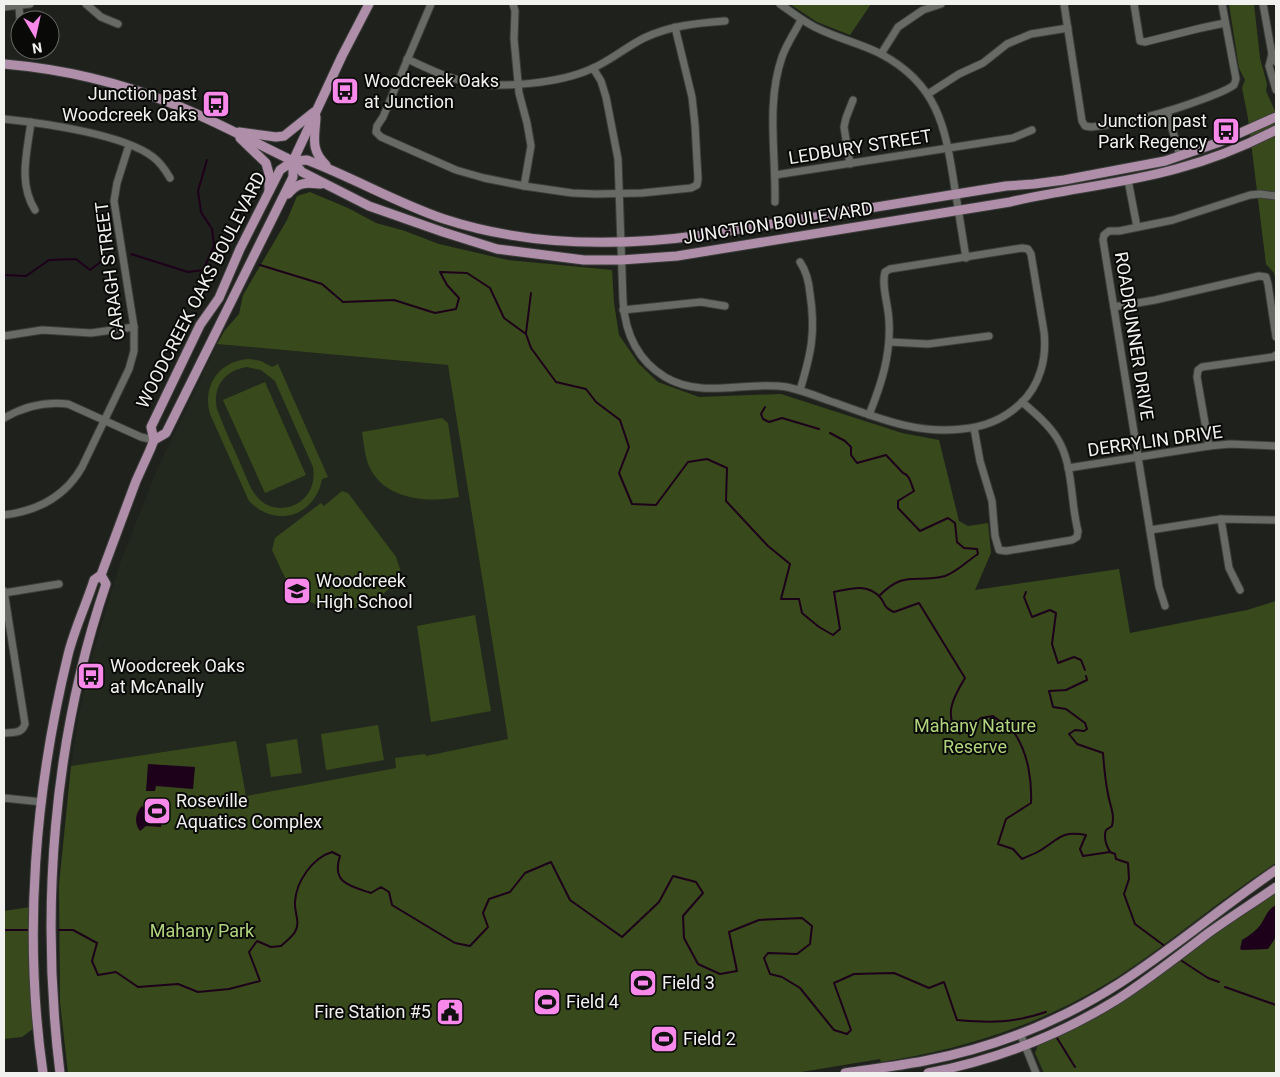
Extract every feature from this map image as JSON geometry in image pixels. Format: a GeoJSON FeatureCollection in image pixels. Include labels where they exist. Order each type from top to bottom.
{"type":"FeatureCollection","features":[{"type":"Feature","properties":{"kind":"main road","name":"WOODCREEK OAKS BOULEVARD"},"geometry":{"type":"LineString","coordinates":[[44,1073],[39,1044],[34,950],[35,889],[42,802],[50,745],[68,653],[94,580],[101,575],[136,481],[154,440],[166,432],[282,201],[293,177],[293,161],[316,110],[369,4]]}},
{"type":"Feature","properties":{"kind":"main road","name":"JUNCTION BOULEVARD"},"geometry":{"type":"LineString","coordinates":[[4,64],[58,71],[122,86],[175,105],[232,131],[293,161],[302,172],[345,192],[369,206],[497,249],[558,258],[621,260],[710,251],[1128,180],[1196,163],[1276,130]]}},
{"type":"Feature","properties":{"kind":"main road"},"geometry":{"type":"LineString","coordinates":[[232,131],[276,137],[284,136],[316,110]]}},
{"type":"Feature","properties":{"kind":"main road"},"geometry":{"type":"LineString","coordinates":[[316,110],[314,146],[318,157],[330,169]]}},
{"type":"Feature","properties":{"kind":"main road","name":"JUNCTION BOULEVARD"},"geometry":{"type":"LineString","coordinates":[[293,161],[308,160],[411,206],[468,226],[556,241],[621,243],[703,235],[1006,186],[1034,184],[1137,167],[1180,156],[1244,133],[1276,117]]}},
{"type":"Feature","properties":{"kind":"main road"},"geometry":{"type":"LineString","coordinates":[[232,131],[266,163],[269,174],[268,194]]}},
{"type":"Feature","properties":{"kind":"main road","name":"WOODCREEK OAKS BOULEVARD"},"geometry":{"type":"LineString","coordinates":[[154,440],[151,427],[200,325],[219,298],[240,249],[280,170],[293,161]]}},
{"type":"Feature","properties":{"kind":"main road"},"geometry":{"type":"LineString","coordinates":[[282,201],[295,186],[301,184],[326,184]]}},
{"type":"Feature","properties":{"kind":"main road","name":"WOODCREEK OAKS BOULEVARD"},"geometry":{"type":"LineString","coordinates":[[60,1073],[53,995],[51,885],[58,804],[69,734],[94,620],[106,584],[101,575]]}},
{"type":"Feature","properties":{"kind":"main road"},"geometry":{"type":"LineString","coordinates":[[42,802],[58,804]]}},
{"type":"Feature","properties":{"kind":"main road"},"geometry":{"type":"LineString","coordinates":[[846,1073],[941,1057],[975,1048],[1020,1033],[1057,1017],[1118,984],[1158,957],[1276,870]]}},
{"type":"Feature","properties":{"kind":"main road"},"geometry":{"type":"LineString","coordinates":[[928,1073],[978,1062],[1024,1046],[1094,1013],[1165,966],[1276,887]]}},
{"type":"Feature","properties":{"kind":"street"},"geometry":{"type":"LineString","coordinates":[[4,7],[30,4]]}},
{"type":"Feature","properties":{"kind":"street"},"geometry":{"type":"LineString","coordinates":[[86,4],[101,17],[118,24]]}},
{"type":"Feature","properties":{"kind":"street"},"geometry":{"type":"LineString","coordinates":[[431,4],[376,132],[456,170],[524,186],[572,192],[620,194],[691,188],[697,185],[694,112],[675,27]]}},
{"type":"Feature","properties":{"kind":"street"},"geometry":{"type":"LineString","coordinates":[[513,4],[516,20],[514,39],[518,84],[530,140],[524,186]]}},
{"type":"Feature","properties":{"kind":"street"},"geometry":{"type":"LineString","coordinates":[[780,4],[801,20],[820,30],[881,54],[907,71],[928,94],[940,116],[949,148],[966,258]]}},
{"type":"Feature","properties":{"kind":"street"},"geometry":{"type":"LineString","coordinates":[[881,54],[898,27],[923,10],[940,4]]}},
{"type":"Feature","properties":{"kind":"street"},"geometry":{"type":"LineString","coordinates":[[1064,4],[1082,121],[1085,126],[1091,127],[1104,126],[1167,111],[1229,89],[1234,85],[1236,79],[1222,4]]}},
{"type":"Feature","properties":{"kind":"street"},"geometry":{"type":"LineString","coordinates":[[1134,4],[1138,35],[1140,40],[1145,42],[1225,23]]}},
{"type":"Feature","properties":{"kind":"street"},"geometry":{"type":"LineString","coordinates":[[1263,4],[1272,54],[1276,62]]}},
{"type":"Feature","properties":{"kind":"street"},"geometry":{"type":"LineString","coordinates":[[19,6],[19,10]]}},
{"type":"Feature","properties":{"kind":"street"},"geometry":{"type":"LineString","coordinates":[[775,202],[776,175],[772,115],[776,80],[782,57],[801,20]]}},
{"type":"Feature","properties":{"kind":"street"},"geometry":{"type":"LineString","coordinates":[[407,59],[434,72],[468,82],[498,85],[562,79],[594,68],[644,38],[675,27],[725,21]]}},
{"type":"Feature","properties":{"kind":"street"},"geometry":{"type":"LineString","coordinates":[[928,94],[959,74],[983,64],[1007,44],[1031,34],[1068,28]]}},
{"type":"Feature","properties":{"kind":"street"},"geometry":{"type":"LineString","coordinates":[[1272,54],[1269,66],[1276,90]]}},
{"type":"Feature","properties":{"kind":"street"},"geometry":{"type":"LineString","coordinates":[[594,68],[606,97],[618,159],[623,310],[628,332],[648,364],[667,378],[691,388],[702,390],[776,386],[800,390],[869,415],[902,426],[927,430],[952,431],[974,428],[998,420],[1022,402],[1038,377],[1044,351],[1044,332],[1032,254],[1028,249],[1022,248],[890,269],[885,272],[883,279],[888,310],[890,342],[883,374],[869,415]]}},
{"type":"Feature","properties":{"kind":"street"},"geometry":{"type":"LineString","coordinates":[[850,164],[844,127],[853,100]]}},
{"type":"Feature","properties":{"kind":"street"},"geometry":{"type":"LineString","coordinates":[[1167,111],[1180,156]]}},
{"type":"Feature","properties":{"kind":"street"},"geometry":{"type":"LineString","coordinates":[[4,119],[31,122],[86,133],[129,146],[147,153],[158,161],[170,178]]}},
{"type":"Feature","properties":{"kind":"street"},"geometry":{"type":"LineString","coordinates":[[31,122],[24,178],[26,192],[35,210]]}},
{"type":"Feature","properties":{"kind":"street","name":"LEDBURY STREET"},"geometry":{"type":"LineString","coordinates":[[776,175],[1012,138],[1032,130]]}},
{"type":"Feature","properties":{"kind":"street","name":"CARAGH STREET"},"geometry":{"type":"LineString","coordinates":[[4,515],[38,507],[61,493],[78,474],[131,363],[134,327],[114,201],[117,183],[129,146]]}},
{"type":"Feature","properties":{"kind":"street"},"geometry":{"type":"LineString","coordinates":[[1128,180],[1137,227]]}},
{"type":"Feature","properties":{"kind":"street","name":"ROADRUNNER DRIVE"},"geometry":{"type":"LineString","coordinates":[[1164,606],[1159,587],[1103,240],[1104,234],[1109,231],[1137,227],[1196,213],[1250,195],[1276,196]]}},
{"type":"Feature","properties":{"kind":"street"},"geometry":{"type":"LineString","coordinates":[[800,262],[808,280],[813,321],[811,353],[800,390]]}},
{"type":"Feature","properties":{"kind":"street"},"geometry":{"type":"LineString","coordinates":[[1114,307],[1155,300],[1259,276],[1266,277],[1276,337]]}},
{"type":"Feature","properties":{"kind":"street"},"geometry":{"type":"LineString","coordinates":[[623,310],[701,302],[725,306]]}},
{"type":"Feature","properties":{"kind":"street"},"geometry":{"type":"LineString","coordinates":[[4,336],[42,330],[91,333],[134,327]]}},
{"type":"Feature","properties":{"kind":"street"},"geometry":{"type":"LineString","coordinates":[[890,342],[928,344],[990,336]]}},
{"type":"Feature","properties":{"kind":"street"},"geometry":{"type":"LineString","coordinates":[[1209,446],[1197,376],[1198,370],[1202,367],[1276,355]]}},
{"type":"Feature","properties":{"kind":"street"},"geometry":{"type":"LineString","coordinates":[[974,428],[980,461],[992,501],[995,536],[999,550],[1006,551],[1072,540],[1077,537],[1078,531],[1068,468],[1063,451],[1057,438],[1022,402]]}},
{"type":"Feature","properties":{"kind":"street"},"geometry":{"type":"LineString","coordinates":[[4,418],[28,407],[54,403],[76,406],[141,437],[154,440]]}},
{"type":"Feature","properties":{"kind":"street","name":"DERRYLIN DRIVE"},"geometry":{"type":"LineString","coordinates":[[1068,468],[1209,446],[1230,444],[1276,446]]}},
{"type":"Feature","properties":{"kind":"street"},"geometry":{"type":"LineString","coordinates":[[1150,530],[1222,519],[1276,520]]}},
{"type":"Feature","properties":{"kind":"street"},"geometry":{"type":"LineString","coordinates":[[1222,519],[1229,568],[1240,590]]}},
{"type":"Feature","properties":{"kind":"street"},"geometry":{"type":"LineString","coordinates":[[4,734],[20,732],[24,729],[25,724],[4,592],[59,584]]}},
{"type":"Feature","properties":{"kind":"street"},"geometry":{"type":"LineString","coordinates":[[4,798],[42,802]]}},
{"type":"Feature","properties":{"kind":"street"},"geometry":{"type":"LineString","coordinates":[[1020,1033],[1036,1073]]}},
{"type":"Feature","properties":{"kind":"shaded area","name":"Woodcreek High School"},"geometry":{"type":"Polygon","coordinates":[[[217,344],[448,365],[508,740],[425,757],[425,754],[397,768],[246,796],[235,741],[71,766],[79,714],[92,657],[120,563],[156,472],[217,344]]]}},
{"type":"Feature","properties":{"kind":"shaded area"},"geometry":{"type":"Polygon","coordinates":[[[148,764],[195,767],[193,789],[156,786],[155,791],[146,791],[148,764]]]}},
{"type":"Feature","properties":{"kind":"shaded area"},"geometry":{"type":"Polygon","coordinates":[[[152,805],[162,805],[162,814],[169,814],[168,823],[163,823],[164,819],[162,818],[161,827],[146,826],[140,831],[136,821],[138,812],[142,806],[147,812],[151,813],[152,805]]]}},
{"type":"Feature","properties":{"kind":"shaded area"},"geometry":{"type":"Polygon","coordinates":[[[1276,905],[1276,937],[1268,949],[1240,949],[1242,940],[1257,929],[1268,911],[1276,905]]]}},
{"type":"Feature","properties":{"kind":"green space"},"geometry":{"type":"Polygon","coordinates":[[[790,4],[871,4],[850,35],[817,22],[790,4]]]}},
{"type":"Feature","properties":{"kind":"green space"},"geometry":{"type":"Polygon","coordinates":[[[1229,4],[1254,4],[1260,58],[1267,84],[1266,91],[1276,113],[1276,282],[1274,273],[1266,264],[1248,118],[1242,88],[1245,80],[1239,68],[1229,4]]]}},
{"type":"Feature","properties":{"kind":"green space"},"geometry":{"type":"Polygon","coordinates":[[[310,192],[348,208],[376,223],[405,231],[439,244],[508,260],[612,270],[614,303],[619,335],[639,364],[658,382],[699,397],[781,394],[902,433],[939,440],[959,521],[968,526],[988,523],[991,553],[975,590],[1119,569],[1130,633],[1247,610],[1276,601],[1276,863],[1236,890],[1139,963],[1091,993],[1004,1032],[944,1050],[881,1062],[880,1059],[795,1073],[68,1073],[60,1002],[59,885],[71,766],[236,741],[246,796],[396,768],[395,758],[425,754],[426,756],[508,739],[448,365],[217,344],[225,330],[239,314],[243,295],[287,220],[297,196],[310,192]]]}},
{"type":"Feature","properties":{"kind":"green space"},"geometry":{"type":"Polygon","coordinates":[[[239,360],[261,361],[272,367],[278,364],[328,477],[322,479],[318,492],[311,502],[303,510],[293,514],[271,515],[260,510],[249,501],[210,414],[208,403],[211,384],[222,369],[239,360]],[[247,367],[232,372],[227,376],[218,387],[216,394],[217,409],[253,491],[263,503],[285,508],[301,501],[308,494],[314,477],[313,467],[275,381],[261,370],[247,367]]]}},
{"type":"Feature","properties":{"kind":"green space"},"geometry":{"type":"Polygon","coordinates":[[[265,382],[306,475],[265,493],[223,400],[265,382]]]}},
{"type":"Feature","properties":{"kind":"green space"},"geometry":{"type":"Polygon","coordinates":[[[442,418],[448,423],[459,497],[435,500],[410,497],[387,488],[378,480],[367,461],[362,432],[442,418]]]}},
{"type":"Feature","properties":{"kind":"green space"},"geometry":{"type":"Polygon","coordinates":[[[342,491],[348,493],[396,557],[401,572],[388,589],[372,602],[363,606],[341,609],[319,605],[299,595],[286,580],[272,550],[275,538],[321,503],[324,506],[342,491]]]}},
{"type":"Feature","properties":{"kind":"green space"},"geometry":{"type":"Polygon","coordinates":[[[475,615],[491,711],[431,722],[417,626],[475,615]]]}},
{"type":"Feature","properties":{"kind":"green space"},"geometry":{"type":"Polygon","coordinates":[[[378,725],[384,760],[326,770],[321,734],[378,725]]]}},
{"type":"Feature","properties":{"kind":"green space"},"geometry":{"type":"Polygon","coordinates":[[[297,739],[302,773],[271,777],[266,744],[297,739]]]}},
{"type":"Feature","properties":{"kind":"green space"},"geometry":{"type":"Polygon","coordinates":[[[1276,892],[1276,1073],[1044,1073],[1035,1053],[1039,1042],[1119,1001],[1217,931],[1276,892]]]}},
{"type":"Feature","properties":{"kind":"green space"},"geometry":{"type":"Polygon","coordinates":[[[31,907],[34,1028],[22,1037],[4,1039],[4,911],[31,907]]]}},
{"type":"Feature","properties":{"kind":"waterway"},"geometry":{"type":"LineString","coordinates":[[207,160],[198,191],[201,212],[212,229],[214,245]]}},
{"type":"Feature","properties":{"kind":"waterway"},"geometry":{"type":"LineString","coordinates":[[131,254],[188,272],[203,270],[214,246],[220,246]]}},
{"type":"Feature","properties":{"kind":"waterway"},"geometry":{"type":"LineString","coordinates":[[4,275],[26,276],[49,260],[76,259],[90,270],[107,257]]}},
{"type":"Feature","properties":{"kind":"waterway"},"geometry":{"type":"LineString","coordinates":[[260,265],[322,284],[343,302],[394,300],[435,313],[456,309],[459,298],[447,285],[440,272],[467,273],[490,288],[504,318],[526,334],[531,348],[556,382],[586,389],[596,402],[620,420],[629,447],[619,473],[632,504],[656,505],[688,462],[707,459],[727,468],[726,501],[768,546],[790,564],[781,599],[799,599],[802,613],[819,627],[833,635],[840,629],[834,592],[857,588],[868,589],[879,596],[886,607],[894,612],[919,603],[965,678],[952,706],[951,714],[955,727],[960,734],[981,718],[993,716],[1015,734],[1026,758],[1030,777],[1031,803],[1006,819],[998,844],[1013,849],[1022,859],[1039,851],[1061,836],[1071,834],[1086,835],[1080,849],[1083,856],[1110,852],[1115,854],[1116,859],[1128,863],[1129,879],[1124,894],[1135,924],[1166,947]]}},
{"type":"Feature","properties":{"kind":"waterway"},"geometry":{"type":"LineString","coordinates":[[526,333],[531,293]]}},
{"type":"Feature","properties":{"kind":"waterway"},"geometry":{"type":"LineString","coordinates":[[765,407],[761,414],[763,419],[769,422],[782,418],[819,429]]}},
{"type":"Feature","properties":{"kind":"waterway"},"geometry":{"type":"LineString","coordinates":[[830,433],[845,441],[851,447],[851,455],[857,463],[886,455],[907,476],[914,491],[898,501],[898,508],[920,531],[948,518],[955,523],[957,542],[964,548],[977,549],[978,554],[945,576],[904,580],[888,588],[879,596]]}},
{"type":"Feature","properties":{"kind":"waterway"},"geometry":{"type":"LineString","coordinates":[[1026,592],[1024,597],[1032,617],[1050,610],[1056,613],[1052,644],[1058,663],[1074,657],[1081,660],[1085,670]]}},
{"type":"Feature","properties":{"kind":"waterway"},"geometry":{"type":"LineString","coordinates":[[1086,676],[1087,680],[1066,690],[1049,691],[1053,707],[1066,709],[1085,723],[1087,729],[1084,731],[1075,730],[1069,734],[1077,744],[1103,753],[1106,784],[1113,818],[1112,826],[1106,830],[1105,836],[1110,852]]}},
{"type":"Feature","properties":{"kind":"waterway"},"geometry":{"type":"LineString","coordinates":[[59,930],[73,930],[97,943],[92,961],[98,975],[116,972],[138,987],[178,984],[198,992],[229,989],[260,981],[249,952],[257,941],[271,947],[281,946],[294,934],[297,928],[295,906],[298,887],[312,865],[332,852],[340,856],[338,872],[344,882],[371,893],[381,887],[389,892],[392,905],[455,943],[470,946],[488,927],[483,913],[489,899],[510,892],[525,873],[551,862],[570,900],[622,937],[659,902],[673,876],[696,882],[703,893],[683,916],[684,938],[698,964],[720,974],[737,971],[729,932],[759,920],[802,918],[812,926],[810,944],[797,954],[768,953],[764,958],[770,974],[782,977],[800,988],[834,1030],[847,1034],[851,1030],[834,983],[854,974],[894,973],[929,988],[944,982],[957,1020],[1002,1021],[1046,1012]]}},
{"type":"Feature","properties":{"kind":"waterway"},"geometry":{"type":"LineString","coordinates":[[4,930],[31,930]]}},
{"type":"Feature","properties":{"kind":"waterway"},"geometry":{"type":"LineString","coordinates":[[1179,959],[1208,978],[1219,982]]}},
{"type":"Feature","properties":{"kind":"waterway"},"geometry":{"type":"LineString","coordinates":[[1225,987],[1276,1005]]}},
{"type":"Feature","properties":{"kind":"waterway"},"geometry":{"type":"LineString","coordinates":[[1057,1038],[1075,1067]]}},
{"type":"Feature","properties":{"kind":"place","name":"Woodcreek Oaks at Junction"},"geometry":{"type":"Point","coordinates":[345,91]}},
{"type":"Feature","properties":{"kind":"place","name":"Junction past Woodcreek Oaks"},"geometry":{"type":"Point","coordinates":[216,104]}},
{"type":"Feature","properties":{"kind":"place","name":"Junction past Park Regency"},"geometry":{"type":"Point","coordinates":[1226,131]}},
{"type":"Feature","properties":{"kind":"place","name":"Woodcreek High School"},"geometry":{"type":"Point","coordinates":[297,591]}},
{"type":"Feature","properties":{"kind":"place","name":"Woodcreek Oaks at McAnally"},"geometry":{"type":"Point","coordinates":[91,676]}},
{"type":"Feature","properties":{"kind":"place","name":"Roseville Aquatics Complex"},"geometry":{"type":"Point","coordinates":[157,811]}},
{"type":"Feature","properties":{"kind":"place","name":"Field 3"},"geometry":{"type":"Point","coordinates":[643,983]}},
{"type":"Feature","properties":{"kind":"place","name":"Field 4"},"geometry":{"type":"Point","coordinates":[547,1002]}},
{"type":"Feature","properties":{"kind":"place","name":"Fire Station #5"},"geometry":{"type":"Point","coordinates":[450,1012]}},
{"type":"Feature","properties":{"kind":"place","name":"Field 2"},"geometry":{"type":"Point","coordinates":[664,1039]}},
{"type":"Feature","properties":{"kind":"park label","name":"Mahany Nature Reserve"},"geometry":{"type":"Point","coordinates":[975,736]}},
{"type":"Feature","properties":{"kind":"park label","name":"Mahany Park"},"geometry":{"type":"Point","coordinates":[202,931]}}]}
